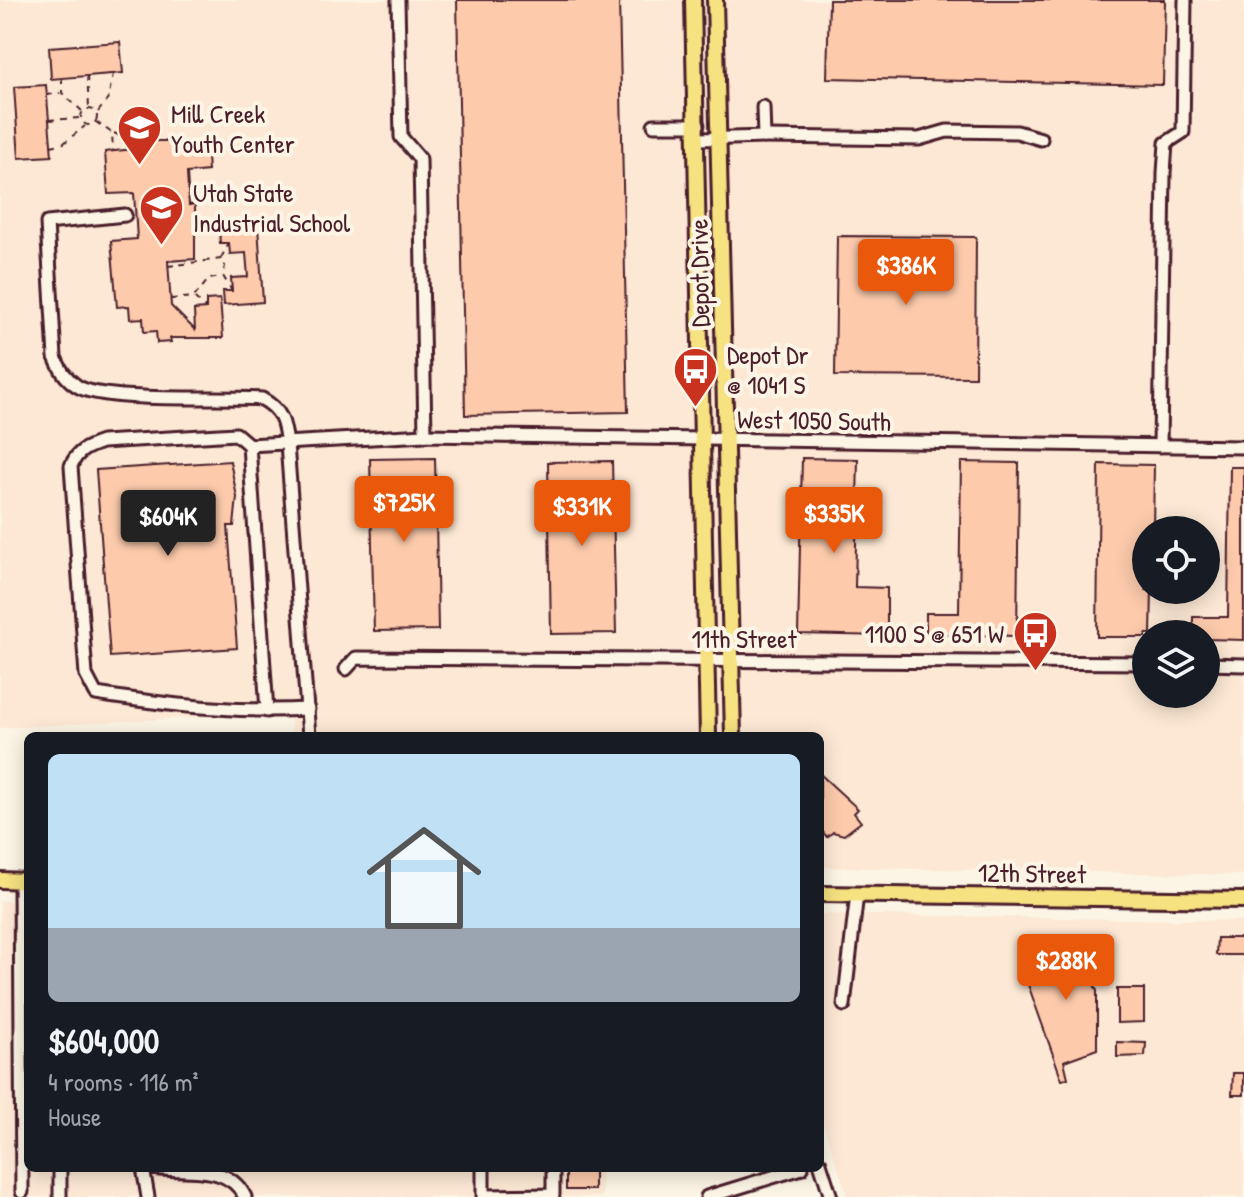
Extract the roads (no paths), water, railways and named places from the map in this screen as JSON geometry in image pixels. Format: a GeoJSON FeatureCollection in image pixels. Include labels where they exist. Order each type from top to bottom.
{"type":"FeatureCollection","features":[{"type":"Feature","properties":{"kind":"main road","name":"Depot Drive"},"geometry":{"type":"LineString","coordinates":[[693,0],[708,732]]}},
{"type":"Feature","properties":{"kind":"main road","name":"Depot Drive"},"geometry":{"type":"LineString","coordinates":[[715,0],[733,732]]}},
{"type":"Feature","properties":{"kind":"main road"},"geometry":{"type":"LineString","coordinates":[[0,880],[24,881]]}},
{"type":"Feature","properties":{"kind":"main road","name":"12th Street"},"geometry":{"type":"LineString","coordinates":[[824,894],[1244,900]]}},
{"type":"Feature","properties":{"kind":"street"},"geometry":{"type":"LineString","coordinates":[[398,0],[401,137],[420,159],[425,435]]}},
{"type":"Feature","properties":{"kind":"street"},"geometry":{"type":"LineString","coordinates":[[1160,446],[1164,173],[1166,143],[1183,132],[1185,0]]}},
{"type":"Feature","properties":{"kind":"street"},"geometry":{"type":"LineString","coordinates":[[763,107],[764,137]]}},
{"type":"Feature","properties":{"kind":"street"},"geometry":{"type":"LineString","coordinates":[[654,125],[720,139],[919,139],[947,131],[1017,132],[1041,139]]}},
{"type":"Feature","properties":{"kind":"street"},"geometry":{"type":"LineString","coordinates":[[125,215],[47,223],[55,357],[62,374],[79,388],[108,394],[262,399],[277,407],[284,421],[287,444],[309,732]]}},
{"type":"Feature","properties":{"kind":"street","name":"West 1050 South"},"geometry":{"type":"LineString","coordinates":[[267,711],[178,707],[96,694],[86,675],[72,481],[75,457],[85,448],[102,442],[236,434],[249,445],[425,435],[1244,447]]}},
{"type":"Feature","properties":{"kind":"street"},"geometry":{"type":"LineString","coordinates":[[249,445],[267,711],[308,709]]}},
{"type":"Feature","properties":{"kind":"street","name":"11th Street"},"geometry":{"type":"LineString","coordinates":[[346,669],[356,658],[1132,663]]}},
{"type":"Feature","properties":{"kind":"street"},"geometry":{"type":"LineString","coordinates":[[1220,664],[1244,665]]}},
{"type":"Feature","properties":{"kind":"street"},"geometry":{"type":"LineString","coordinates":[[22,1192],[24,881]]}},
{"type":"Feature","properties":{"kind":"street"},"geometry":{"type":"LineString","coordinates":[[844,1005],[857,894]]}},
{"type":"Feature","properties":{"kind":"street"},"geometry":{"type":"LineString","coordinates":[[60,1172],[60,1197]]}},
{"type":"Feature","properties":{"kind":"street"},"geometry":{"type":"LineString","coordinates":[[144,1172],[148,1197]]}},
{"type":"Feature","properties":{"kind":"street"},"geometry":{"type":"LineString","coordinates":[[197,1172],[230,1177],[245,1197]]}},
{"type":"Feature","properties":{"kind":"street"},"geometry":{"type":"LineString","coordinates":[[483,1172],[483,1196],[553,1195],[553,1172]]}},
{"type":"Feature","properties":{"kind":"street"},"geometry":{"type":"LineString","coordinates":[[707,1197],[789,1172]]}},
{"type":"Feature","properties":{"kind":"street"},"geometry":{"type":"LineString","coordinates":[[823,1172],[831,1197]]}},
{"type":"Feature","properties":{"kind":"place","name":"Mill Creek Youth Center"},"geometry":{"type":"Point","coordinates":[140,167]}},
{"type":"Feature","properties":{"kind":"place","name":"Utah State Industrial School"},"geometry":{"type":"Point","coordinates":[162,246]}},
{"type":"Feature","properties":{"kind":"place","name":"Depot Dr @ 1041 S"},"geometry":{"type":"Point","coordinates":[696,408]}},
{"type":"Feature","properties":{"kind":"place","name":"1100 S @ 651 W"},"geometry":{"type":"Point","coordinates":[1035,672]}}]}
